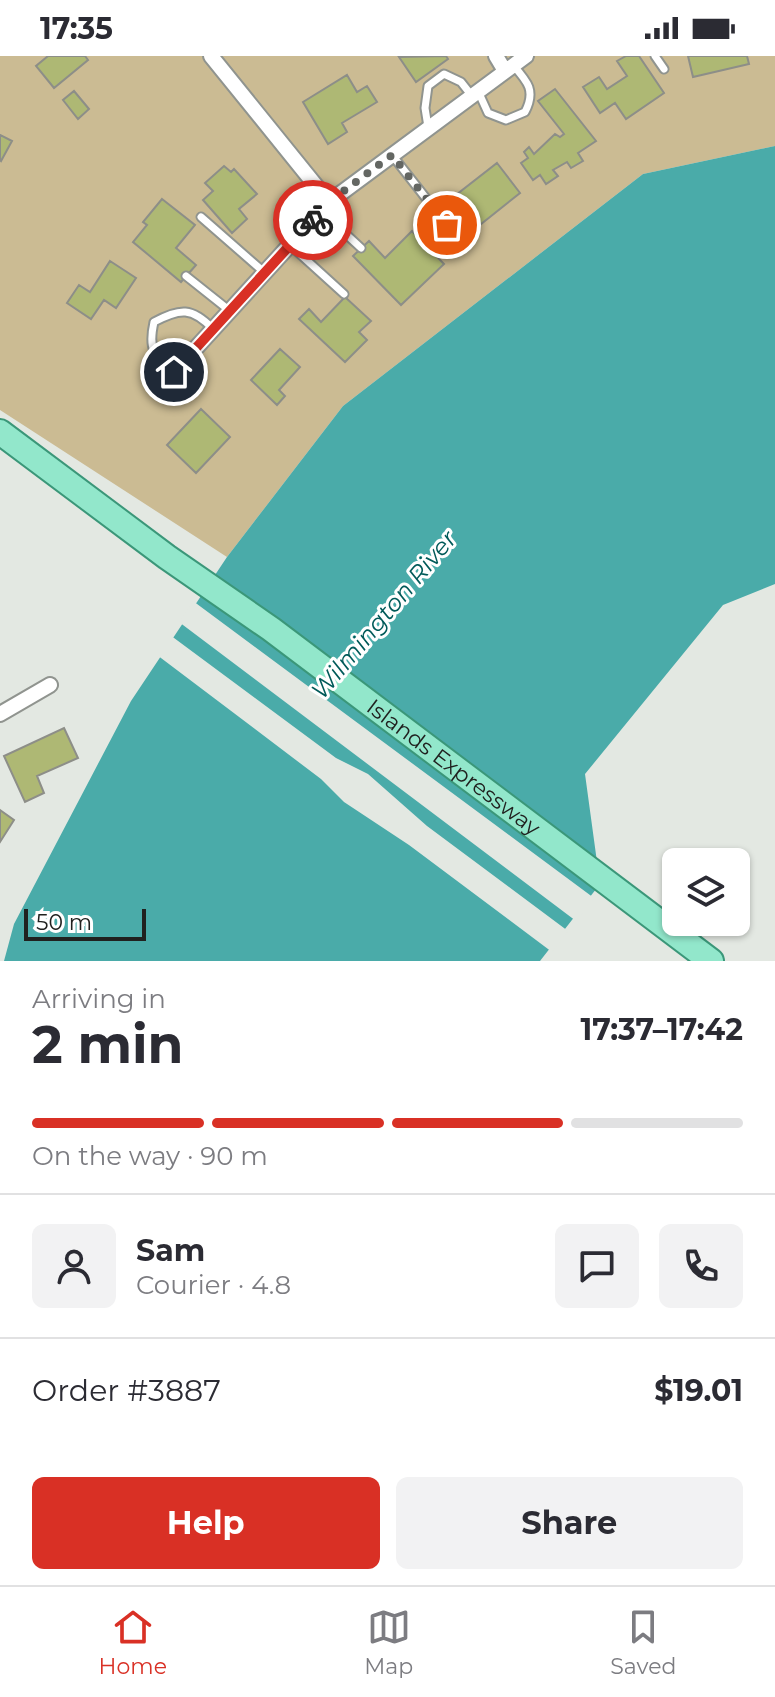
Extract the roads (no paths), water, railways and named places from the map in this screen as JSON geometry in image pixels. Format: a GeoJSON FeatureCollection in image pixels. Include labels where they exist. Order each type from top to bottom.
{"type":"FeatureCollection","features":[{"type":"Feature","properties":{"kind":"main road","name":"Islands Expressway"},"geometry":{"type":"LineString","coordinates":[[0,432],[167,557],[271,629],[711,961]]}},
{"type":"Feature","properties":{"kind":"street"},"geometry":{"type":"LineString","coordinates":[[211,56],[325,207]]}},
{"type":"Feature","properties":{"kind":"street"},"geometry":{"type":"LineString","coordinates":[[496,56],[509,68]]}},
{"type":"Feature","properties":{"kind":"street"},"geometry":{"type":"LineString","coordinates":[[174,372],[325,207],[526,56]]}},
{"type":"Feature","properties":{"kind":"street"},"geometry":{"type":"LineString","coordinates":[[0,714],[50,685]]}},
{"type":"Feature","properties":{"kind":"lane"},"geometry":{"type":"LineString","coordinates":[[655,56],[664,69]]}},
{"type":"Feature","properties":{"kind":"lane"},"geometry":{"type":"LineString","coordinates":[[429,128],[425,108],[428,86],[444,74],[475,93],[488,113],[506,120],[525,112],[532,94],[529,83],[509,68]]}},
{"type":"Feature","properties":{"kind":"lane"},"geometry":{"type":"LineString","coordinates":[[392,155],[447,225],[457,218]]}},
{"type":"Feature","properties":{"kind":"lane"},"geometry":{"type":"LineString","coordinates":[[325,207],[361,248]]}},
{"type":"Feature","properties":{"kind":"lane"},"geometry":{"type":"LineString","coordinates":[[201,217],[265,273]]}},
{"type":"Feature","properties":{"kind":"lane"},"geometry":{"type":"LineString","coordinates":[[290,245],[344,294]]}},
{"type":"Feature","properties":{"kind":"lane"},"geometry":{"type":"LineString","coordinates":[[186,276],[230,311]]}},
{"type":"Feature","properties":{"kind":"lane"},"geometry":{"type":"LineString","coordinates":[[174,372],[157,357],[150,342],[154,322],[174,311],[199,314],[213,329]]}},
{"type":"Feature","properties":{"kind":"water","name":"Wilmington River"},"geometry":{"type":"Polygon","coordinates":[[[775,146],[775,584],[723,605],[585,774],[600,884],[540,961],[4,961],[14,924],[131,701],[227,557],[343,406],[643,174],[775,146]]]}}]}
